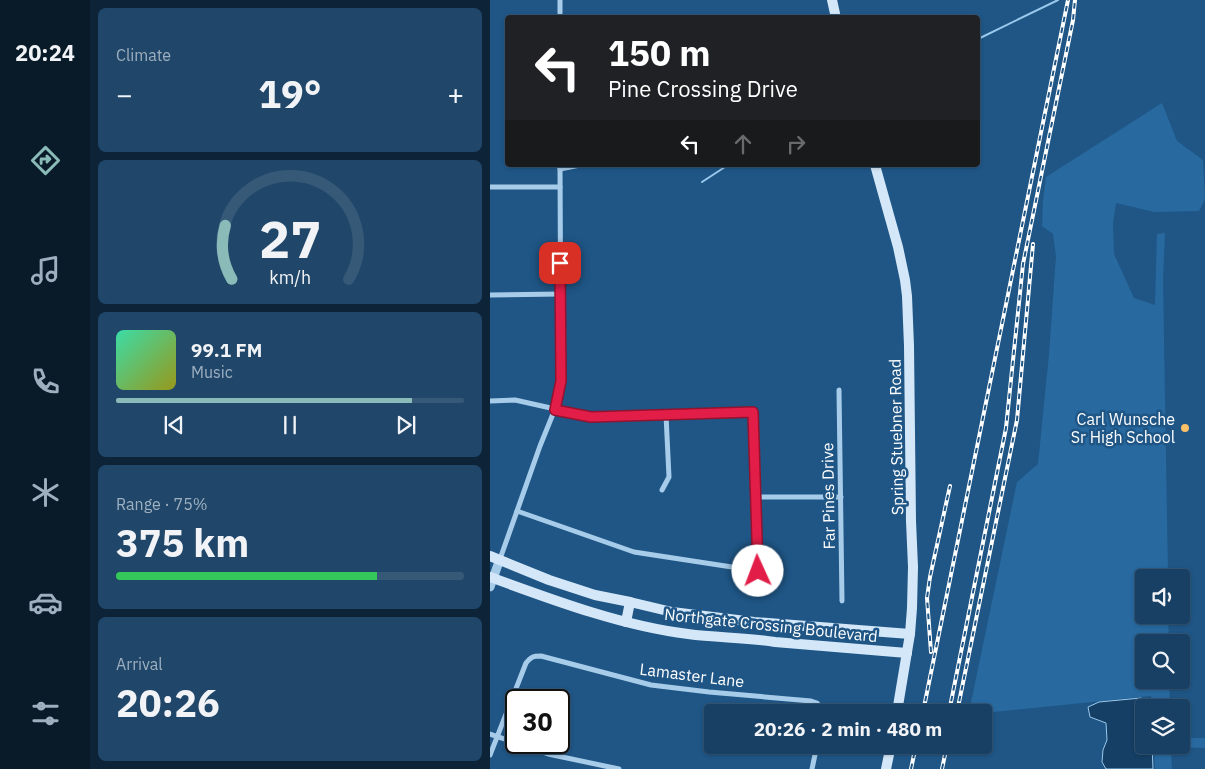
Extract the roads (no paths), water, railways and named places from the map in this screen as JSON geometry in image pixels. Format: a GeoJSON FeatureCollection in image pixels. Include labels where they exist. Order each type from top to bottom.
{"type":"FeatureCollection","features":[{"type":"Feature","properties":{"kind":"main road"},"geometry":{"type":"LineString","coordinates":[[832,0],[835,15]]}},
{"type":"Feature","properties":{"kind":"main road","name":"Spring Stuebner Road"},"geometry":{"type":"LineString","coordinates":[[876,167],[898,247],[907,296],[910,346],[912,608],[910,634],[898,704]]}},
{"type":"Feature","properties":{"kind":"main road","name":"Northgate Crossing Boulevard"},"geometry":{"type":"LineString","coordinates":[[495,558],[550,580],[595,595],[672,612],[758,622],[910,634]]}},
{"type":"Feature","properties":{"kind":"main road","name":"Northgate Crossing Boulevard"},"geometry":{"type":"LineString","coordinates":[[491,581],[626,622],[688,634],[907,653]]}},
{"type":"Feature","properties":{"kind":"main road"},"geometry":{"type":"LineString","coordinates":[[626,622],[630,602]]}},
{"type":"Feature","properties":{"kind":"main road"},"geometry":{"type":"LineString","coordinates":[[757,639],[758,622]]}},
{"type":"Feature","properties":{"kind":"main road"},"geometry":{"type":"LineString","coordinates":[[886,769],[889,754]]}},
{"type":"Feature","properties":{"kind":"street"},"geometry":{"type":"LineString","coordinates":[[560,0],[560,15]]}},
{"type":"Feature","properties":{"kind":"street"},"geometry":{"type":"LineString","coordinates":[[491,581],[495,558],[517,511],[555,410],[561,381],[560,167]]}},
{"type":"Feature","properties":{"kind":"street"},"geometry":{"type":"LineString","coordinates":[[490,187],[560,187]]}},
{"type":"Feature","properties":{"kind":"street"},"geometry":{"type":"LineString","coordinates":[[490,295],[560,294]]}},
{"type":"Feature","properties":{"kind":"street","name":"Far Pines Drive"},"geometry":{"type":"LineString","coordinates":[[839,390],[842,601]]}},
{"type":"Feature","properties":{"kind":"street"},"geometry":{"type":"LineString","coordinates":[[490,401],[515,400],[591,417],[753,412],[758,571],[634,552],[517,511]]}},
{"type":"Feature","properties":{"kind":"street"},"geometry":{"type":"LineString","coordinates":[[662,490],[669,477],[666,415]]}},
{"type":"Feature","properties":{"kind":"street"},"geometry":{"type":"LineString","coordinates":[[756,497],[840,497]]}},
{"type":"Feature","properties":{"kind":"street","name":"Lamaster Lane"},"geometry":{"type":"LineString","coordinates":[[497,736],[526,663],[531,656],[541,656],[651,685],[811,701],[818,704]]}},
{"type":"Feature","properties":{"kind":"street"},"geometry":{"type":"LineString","coordinates":[[490,734],[548,754],[619,769]]}},
{"type":"Feature","properties":{"kind":"street"},"geometry":{"type":"LineString","coordinates":[[490,755],[497,736]]}},
{"type":"Feature","properties":{"kind":"street"},"geometry":{"type":"LineString","coordinates":[[812,769],[815,754]]}},
{"type":"Feature","properties":{"kind":"waterway"},"geometry":{"type":"LineString","coordinates":[[980,38],[1058,0]]}},
{"type":"Feature","properties":{"kind":"waterway"},"geometry":{"type":"LineString","coordinates":[[702,182],[725,167]]}},
{"type":"Feature","properties":{"kind":"railway"},"geometry":{"type":"LineString","coordinates":[[925,704],[1068,0]]}},
{"type":"Feature","properties":{"kind":"railway"},"geometry":{"type":"LineString","coordinates":[[951,704],[1006,428],[1023,264],[1073,20],[1075,0]]}},
{"type":"Feature","properties":{"kind":"railway"},"geometry":{"type":"LineString","coordinates":[[959,704],[1017,420],[1033,244]]}},
{"type":"Feature","properties":{"kind":"railway"},"geometry":{"type":"LineString","coordinates":[[931,652],[927,598],[950,486]]}},
{"type":"Feature","properties":{"kind":"railway"},"geometry":{"type":"LineString","coordinates":[[911,769],[914,754]]}},
{"type":"Feature","properties":{"kind":"railway"},"geometry":{"type":"LineString","coordinates":[[942,769],[945,754]]}},
{"type":"Feature","properties":{"kind":"place","name":"Carl Wunsche Sr High School"},"geometry":{"type":"Point","coordinates":[1185,428]}}]}
